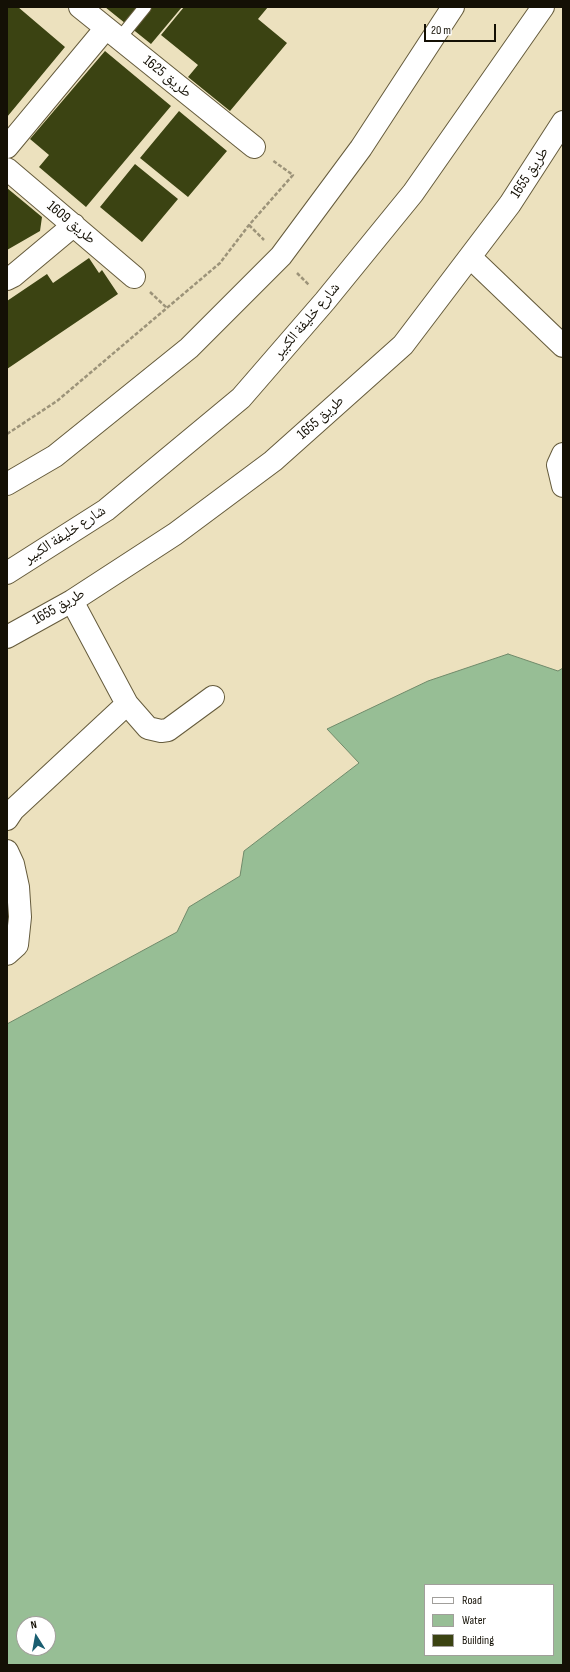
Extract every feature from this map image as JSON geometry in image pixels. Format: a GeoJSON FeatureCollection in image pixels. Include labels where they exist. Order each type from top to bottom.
{"type":"FeatureCollection","features":[{"type":"Feature","properties":{"kind":"street","name":"طريق 1625"},"geometry":{"type":"LineString","coordinates":[[80,7],[254,147]]}},
{"type":"Feature","properties":{"kind":"street"},"geometry":{"type":"LineString","coordinates":[[7,484],[55,456],[189,348],[281,256],[361,148],[453,7]]}},
{"type":"Feature","properties":{"kind":"street","name":"شارع خليفة الكبير"},"geometry":{"type":"LineString","coordinates":[[7,573],[106,510],[241,398],[325,301],[413,193],[543,7]]}},
{"type":"Feature","properties":{"kind":"street"},"geometry":{"type":"LineString","coordinates":[[7,147],[113,33]]}},
{"type":"Feature","properties":{"kind":"street","name":"طريق 1655"},"geometry":{"type":"LineString","coordinates":[[7,638],[72,601],[175,534],[273,461],[403,345],[510,204],[563,122]]}},
{"type":"Feature","properties":{"kind":"street","name":"طريق 1609"},"geometry":{"type":"LineString","coordinates":[[7,168],[134,277]]}},
{"type":"Feature","properties":{"kind":"street"},"geometry":{"type":"LineString","coordinates":[[7,279],[13,276],[74,225]]}},
{"type":"Feature","properties":{"kind":"street"},"geometry":{"type":"LineString","coordinates":[[470,257],[563,346]]}},
{"type":"Feature","properties":{"kind":"street"},"geometry":{"type":"LineString","coordinates":[[563,454],[558,465],[563,486]]}},
{"type":"Feature","properties":{"kind":"street"},"geometry":{"type":"LineString","coordinates":[[72,601],[127,704],[148,728],[160,731],[168,730],[213,697]]}},
{"type":"Feature","properties":{"kind":"street"},"geometry":{"type":"LineString","coordinates":[[7,819],[19,805],[127,704]]}},
{"type":"Feature","properties":{"kind":"street"},"geometry":{"type":"LineString","coordinates":[[7,851],[13,864],[18,887],[20,916],[17,945],[7,954]]}},
{"type":"Feature","properties":{"kind":"lane"},"geometry":{"type":"LineString","coordinates":[[113,33],[145,7]]}},
{"type":"Feature","properties":{"kind":"path"},"geometry":{"type":"LineString","coordinates":[[7,434],[57,401],[220,263],[249,225],[293,174]]}},
{"type":"Feature","properties":{"kind":"path"},"geometry":{"type":"LineString","coordinates":[[281,256],[325,301]]}},
{"type":"Feature","properties":{"kind":"water"},"geometry":{"type":"Polygon","coordinates":[[[508,654],[558,671],[563,668],[563,1665],[7,1665],[7,1024],[177,932],[189,907],[240,876],[244,851],[359,763],[327,729],[428,681],[508,654]]]}},
{"type":"Feature","properties":{"kind":"building"},"geometry":{"type":"Polygon","coordinates":[[[7,7],[18,7],[65,47],[7,117],[7,7]]]}},
{"type":"Feature","properties":{"kind":"building"},"geometry":{"type":"Polygon","coordinates":[[[105,7],[182,7],[151,44],[105,7]]]}},
{"type":"Feature","properties":{"kind":"building"},"geometry":{"type":"Polygon","coordinates":[[[184,7],[268,7],[258,19],[287,43],[230,111],[188,77],[198,65],[161,35],[184,7]]]}},
{"type":"Feature","properties":{"kind":"building"},"geometry":{"type":"Polygon","coordinates":[[[105,51],[171,106],[86,207],[39,167],[49,155],[30,139],[105,51]]]}},
{"type":"Feature","properties":{"kind":"building"},"geometry":{"type":"Polygon","coordinates":[[[179,111],[227,151],[188,197],[140,158],[179,111]]]}},
{"type":"Feature","properties":{"kind":"building"},"geometry":{"type":"Polygon","coordinates":[[[135,164],[178,199],[142,242],[100,207],[135,164]]]}},
{"type":"Feature","properties":{"kind":"building"},"geometry":{"type":"Polygon","coordinates":[[[7,188],[42,217],[40,231],[7,250],[7,188]]]}},
{"type":"Feature","properties":{"kind":"building"},"geometry":{"type":"Polygon","coordinates":[[[89,258],[99,273],[102,270],[118,294],[7,369],[7,301],[47,274],[53,283],[89,258]]]}}]}
